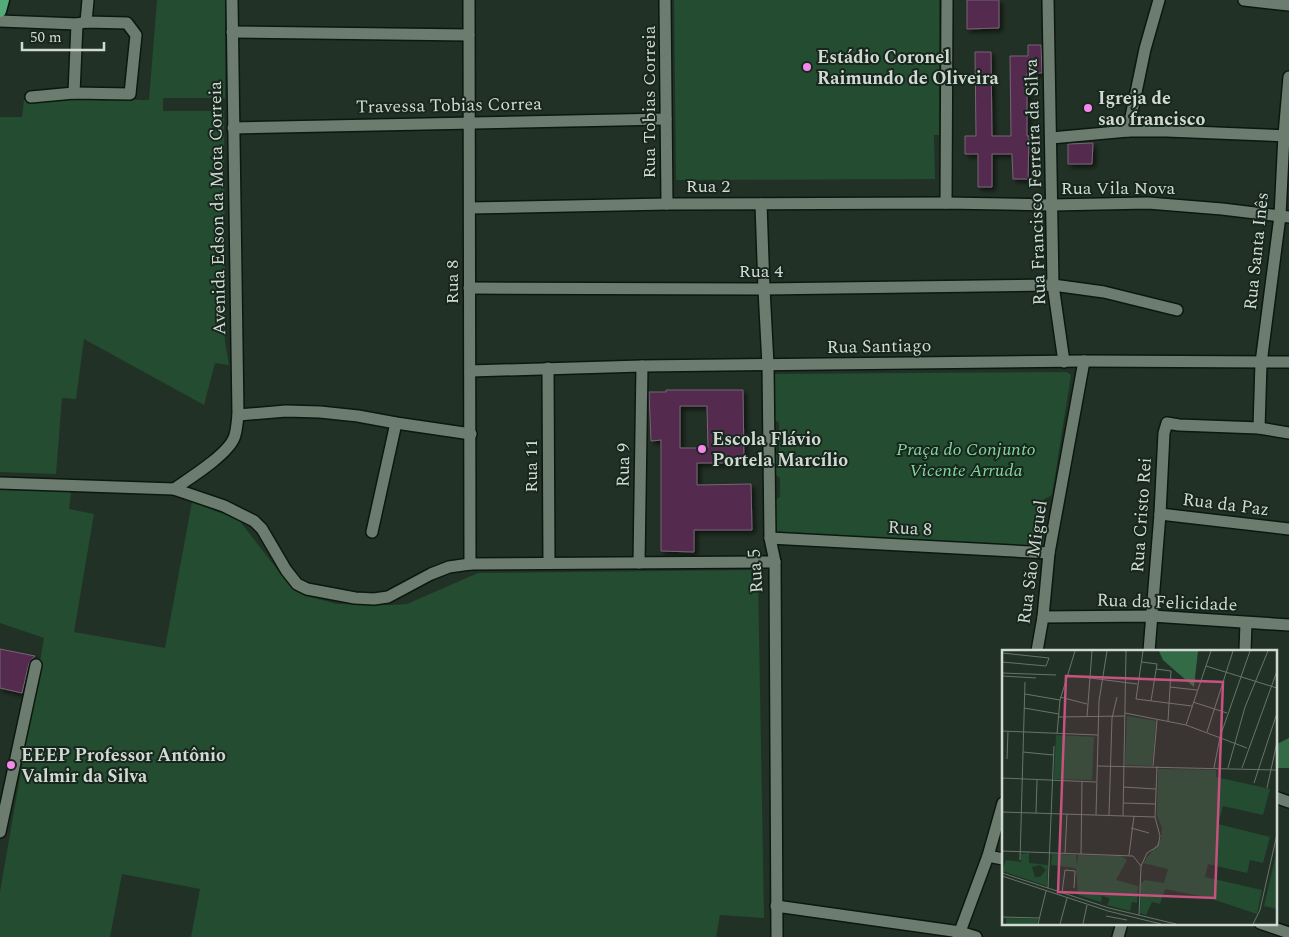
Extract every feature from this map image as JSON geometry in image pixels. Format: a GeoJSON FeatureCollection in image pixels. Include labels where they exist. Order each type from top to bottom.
{"type":"FeatureCollection","features":[{"type":"Feature","properties":{"kind":"main road"},"geometry":{"type":"LineString","coordinates":[[0,11],[3,0]]}},
{"type":"Feature","properties":{"kind":"street"},"geometry":{"type":"LineString","coordinates":[[74,93],[82,23],[88,0]]}},
{"type":"Feature","properties":{"kind":"street","name":"Avenida Edson da Mota Correia"},"geometry":{"type":"LineString","coordinates":[[174,489],[210,463],[228,447],[234,439],[238,415],[232,0]]}},
{"type":"Feature","properties":{"kind":"street","name":"Rua 8"},"geometry":{"type":"LineString","coordinates":[[469,0],[470,564]]}},
{"type":"Feature","properties":{"kind":"street","name":"Rua Tobias Correia"},"geometry":{"type":"LineString","coordinates":[[665,0],[667,204]]}},
{"type":"Feature","properties":{"kind":"street"},"geometry":{"type":"LineString","coordinates":[[946,0],[946,203]]}},
{"type":"Feature","properties":{"kind":"street","name":"Rua Francisco Ferreira da Silva"},"geometry":{"type":"LineString","coordinates":[[1048,0],[1052,138],[1053,285],[1064,362]]}},
{"type":"Feature","properties":{"kind":"street"},"geometry":{"type":"LineString","coordinates":[[1128,132],[1143,58],[1159,0]]}},
{"type":"Feature","properties":{"kind":"street"},"geometry":{"type":"LineString","coordinates":[[1244,0],[1289,6]]}},
{"type":"Feature","properties":{"kind":"street"},"geometry":{"type":"LineString","coordinates":[[0,21],[127,23],[136,34],[130,94],[74,93],[31,97]]}},
{"type":"Feature","properties":{"kind":"street"},"geometry":{"type":"LineString","coordinates":[[232,32],[470,35]]}},
{"type":"Feature","properties":{"kind":"street","name":"Rua Santa Inês"},"geometry":{"type":"LineString","coordinates":[[1259,428],[1261,363],[1284,217],[1289,77]]}},
{"type":"Feature","properties":{"kind":"street","name":"Travessa Tobias Correa"},"geometry":{"type":"LineString","coordinates":[[233,128],[470,122],[666,120]]}},
{"type":"Feature","properties":{"kind":"street"},"geometry":{"type":"LineString","coordinates":[[1052,138],[1167,131],[1286,136]]}},
{"type":"Feature","properties":{"kind":"street","name":"Rua 2"},"geometry":{"type":"LineString","coordinates":[[470,208],[667,204],[946,203]]}},
{"type":"Feature","properties":{"kind":"street","name":"Rua Vila Nova"},"geometry":{"type":"LineString","coordinates":[[946,203],[1052,205],[1148,203],[1222,209],[1284,217]]}},
{"type":"Feature","properties":{"kind":"street","name":"Rua 5"},"geometry":{"type":"LineString","coordinates":[[761,204],[768,365],[770,538],[775,562],[776,937]]}},
{"type":"Feature","properties":{"kind":"street","name":"Rua 4"},"geometry":{"type":"LineString","coordinates":[[469,288],[764,289],[1053,285],[1104,292],[1177,310]]}},
{"type":"Feature","properties":{"kind":"street","name":"Rua Santiago"},"geometry":{"type":"LineString","coordinates":[[470,371],[642,366],[1084,361],[1289,362]]}},
{"type":"Feature","properties":{"kind":"street","name":"Rua São Miguel"},"geometry":{"type":"LineString","coordinates":[[1037,650],[1043,617],[1048,553],[1084,361]]}},
{"type":"Feature","properties":{"kind":"street","name":"Rua 9"},"geometry":{"type":"LineString","coordinates":[[639,563],[642,366]]}},
{"type":"Feature","properties":{"kind":"street","name":"Rua 11"},"geometry":{"type":"LineString","coordinates":[[548,368],[549,564]]}},
{"type":"Feature","properties":{"kind":"street"},"geometry":{"type":"LineString","coordinates":[[238,415],[286,411],[320,412],[358,416],[471,434]]}},
{"type":"Feature","properties":{"kind":"street"},"geometry":{"type":"LineString","coordinates":[[372,532],[396,423]]}},
{"type":"Feature","properties":{"kind":"street","name":"Rua Cristo Rei"},"geometry":{"type":"LineString","coordinates":[[1149,650],[1160,514],[1164,433],[1167,423],[1259,428]]}},
{"type":"Feature","properties":{"kind":"street"},"geometry":{"type":"LineString","coordinates":[[1259,428],[1289,433]]}},
{"type":"Feature","properties":{"kind":"street"},"geometry":{"type":"LineString","coordinates":[[0,483],[174,489],[224,506],[254,521],[262,529],[291,578],[297,584],[307,589],[355,598],[374,599],[388,597],[431,574],[449,567],[470,564],[775,562]]}},
{"type":"Feature","properties":{"kind":"street","name":"Rua da Paz"},"geometry":{"type":"LineString","coordinates":[[1160,514],[1289,529]]}},
{"type":"Feature","properties":{"kind":"street","name":"Rua 8"},"geometry":{"type":"LineString","coordinates":[[770,538],[1048,553]]}},
{"type":"Feature","properties":{"kind":"street","name":"Rua da Felicidade"},"geometry":{"type":"LineString","coordinates":[[1043,617],[1152,616],[1289,625]]}},
{"type":"Feature","properties":{"kind":"street"},"geometry":{"type":"LineString","coordinates":[[1245,650],[1246,623]]}},
{"type":"Feature","properties":{"kind":"street"},"geometry":{"type":"LineString","coordinates":[[0,832],[36,665]]}},
{"type":"Feature","properties":{"kind":"street"},"geometry":{"type":"LineString","coordinates":[[1276,797],[1289,802]]}},
{"type":"Feature","properties":{"kind":"street"},"geometry":{"type":"LineString","coordinates":[[959,935],[988,856],[1002,807]]}},
{"type":"Feature","properties":{"kind":"street"},"geometry":{"type":"LineString","coordinates":[[988,856],[1002,859]]}},
{"type":"Feature","properties":{"kind":"street"},"geometry":{"type":"LineString","coordinates":[[776,906],[976,937]]}},
{"type":"Feature","properties":{"kind":"street"},"geometry":{"type":"LineString","coordinates":[[1118,937],[1122,924]]}},
{"type":"Feature","properties":{"kind":"street"},"geometry":{"type":"LineString","coordinates":[[1263,924],[1289,932]]}},
{"type":"Feature","properties":{"kind":"green space"},"geometry":{"type":"Polygon","coordinates":[[[157,0],[225,0],[225,98],[163,98],[163,111],[224,111],[225,342],[229,365],[215,363],[204,405],[84,339],[76,399],[62,398],[56,474],[0,472],[0,117],[22,117],[24,100],[149,100],[157,0]]]}},
{"type":"Feature","properties":{"kind":"green space","name":"Estádio Coronel Raimundo de Oliveira"},"geometry":{"type":"Polygon","coordinates":[[[674,0],[939,0],[939,135],[934,135],[935,179],[676,180],[674,0]]]}},
{"type":"Feature","properties":{"kind":"green space","name":"Praça do Conjunto Vicente Arruda"},"geometry":{"type":"Polygon","coordinates":[[[1067,372],[1071,375],[1052,495],[1043,500],[1039,525],[1045,532],[1043,550],[775,535],[772,502],[780,497],[780,478],[772,472],[772,455],[779,451],[779,423],[771,417],[773,374],[1067,372]]]}},
{"type":"Feature","properties":{"kind":"green space"},"geometry":{"type":"Polygon","coordinates":[[[0,490],[67,491],[71,493],[69,509],[94,514],[74,632],[165,648],[192,502],[239,520],[280,573],[303,595],[337,604],[407,604],[478,573],[754,570],[758,575],[764,918],[720,915],[716,937],[191,937],[200,889],[122,874],[110,937],[0,937],[0,892],[44,638],[0,623],[0,490]]]}},
{"type":"Feature","properties":{"kind":"shaded area"},"geometry":{"type":"Polygon","coordinates":[[[1289,738],[1289,768],[1276,768],[1276,744],[1289,738]]]}},
{"type":"Feature","properties":{"kind":"building"},"geometry":{"type":"Polygon","coordinates":[[[967,0],[999,0],[999,28],[967,29],[967,0]]]}},
{"type":"Feature","properties":{"kind":"building"},"geometry":{"type":"Polygon","coordinates":[[[1028,45],[1041,45],[1042,73],[1027,73],[1028,179],[1013,179],[1012,154],[992,154],[992,187],[978,187],[978,154],[965,154],[965,136],[976,136],[975,52],[991,52],[992,136],[1011,136],[1010,56],[1028,56],[1028,45]]]}},
{"type":"Feature","properties":{"kind":"building"},"geometry":{"type":"Polygon","coordinates":[[[1093,143],[1092,164],[1068,164],[1068,144],[1093,143]]]}},
{"type":"Feature","properties":{"kind":"building"},"geometry":{"type":"Polygon","coordinates":[[[666,390],[743,390],[744,463],[697,463],[697,485],[751,484],[752,530],[694,530],[694,552],[661,551],[661,440],[651,441],[649,392],[666,392],[666,390]],[[680,406],[680,448],[708,448],[707,406],[680,406]]]}},
{"type":"Feature","properties":{"kind":"building"},"geometry":{"type":"Polygon","coordinates":[[[0,649],[35,656],[29,663],[22,693],[0,688],[0,649]]]}},
{"type":"Feature","properties":{"kind":"place","name":"Estádio Coronel Raimundo de Oliveira"},"geometry":{"type":"Point","coordinates":[807,67]}},
{"type":"Feature","properties":{"kind":"place","name":"Igreja de sao francisco"},"geometry":{"type":"Point","coordinates":[1088,108]}},
{"type":"Feature","properties":{"kind":"place","name":"Escola Flávio Portela Marcílio"},"geometry":{"type":"Point","coordinates":[702,449]}},
{"type":"Feature","properties":{"kind":"place","name":"EEEP Professor Antônio Valmir da Silva"},"geometry":{"type":"Point","coordinates":[11,765]}}]}
